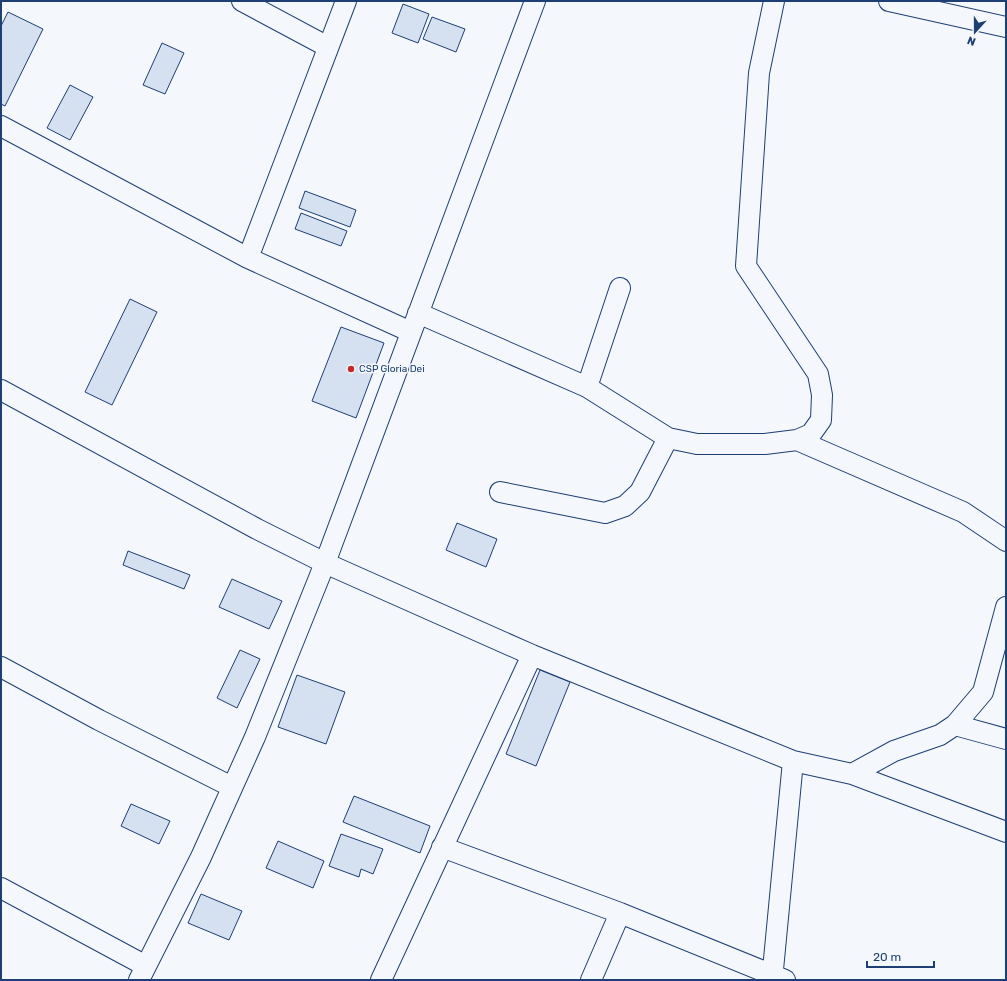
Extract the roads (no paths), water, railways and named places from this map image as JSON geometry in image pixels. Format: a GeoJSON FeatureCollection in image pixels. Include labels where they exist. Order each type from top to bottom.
{"type":"FeatureCollection","features":[{"type":"Feature","properties":{"kind":"street"},"geometry":{"type":"LineString","coordinates":[[242,1],[328,47]]}},
{"type":"Feature","properties":{"kind":"street"},"geometry":{"type":"LineString","coordinates":[[248,258],[346,1]]}},
{"type":"Feature","properties":{"kind":"street"},"geometry":{"type":"LineString","coordinates":[[1,888],[143,973],[201,857],[254,737],[325,563],[535,1]]}},
{"type":"Feature","properties":{"kind":"street"},"geometry":{"type":"LineString","coordinates":[[418,313],[587,387],[668,438],[697,444],[765,444],[797,440],[811,434],[821,420],[822,395],[818,374],[746,266],[759,73],[774,1]]}},
{"type":"Feature","properties":{"kind":"street"},"geometry":{"type":"LineString","coordinates":[[889,1],[1006,26]]}},
{"type":"Feature","properties":{"kind":"street"},"geometry":{"type":"LineString","coordinates":[[1,126],[248,258],[411,332]]}},
{"type":"Feature","properties":{"kind":"street"},"geometry":{"type":"LineString","coordinates":[[587,387],[620,288]]}},
{"type":"Feature","properties":{"kind":"street"},"geometry":{"type":"LineString","coordinates":[[1,390],[257,529],[325,563],[532,655],[793,761],[852,774],[1006,832]]}},
{"type":"Feature","properties":{"kind":"street"},"geometry":{"type":"LineString","coordinates":[[500,492],[605,513],[625,506],[640,492],[668,438]]}},
{"type":"Feature","properties":{"kind":"street"},"geometry":{"type":"LineString","coordinates":[[797,440],[963,512],[1006,541]]}},
{"type":"Feature","properties":{"kind":"street"},"geometry":{"type":"LineString","coordinates":[[852,774],[894,751],[940,734],[955,725],[983,692],[1006,607]]}},
{"type":"Feature","properties":{"kind":"street"},"geometry":{"type":"LineString","coordinates":[[381,980],[532,655]]}},
{"type":"Feature","properties":{"kind":"street"},"geometry":{"type":"LineString","coordinates":[[1,667],[99,720],[232,787]]}},
{"type":"Feature","properties":{"kind":"street"},"geometry":{"type":"LineString","coordinates":[[955,725],[1006,740]]}},
{"type":"Feature","properties":{"kind":"street"},"geometry":{"type":"LineString","coordinates":[[442,847],[620,913],[776,978],[793,761]]}},
{"type":"Feature","properties":{"kind":"street"},"geometry":{"type":"LineString","coordinates":[[591,980],[620,913]]}},
{"type":"Feature","properties":{"kind":"place","name":"CSP Gloria Dei"},"geometry":{"type":"Point","coordinates":[351,369]}}]}
